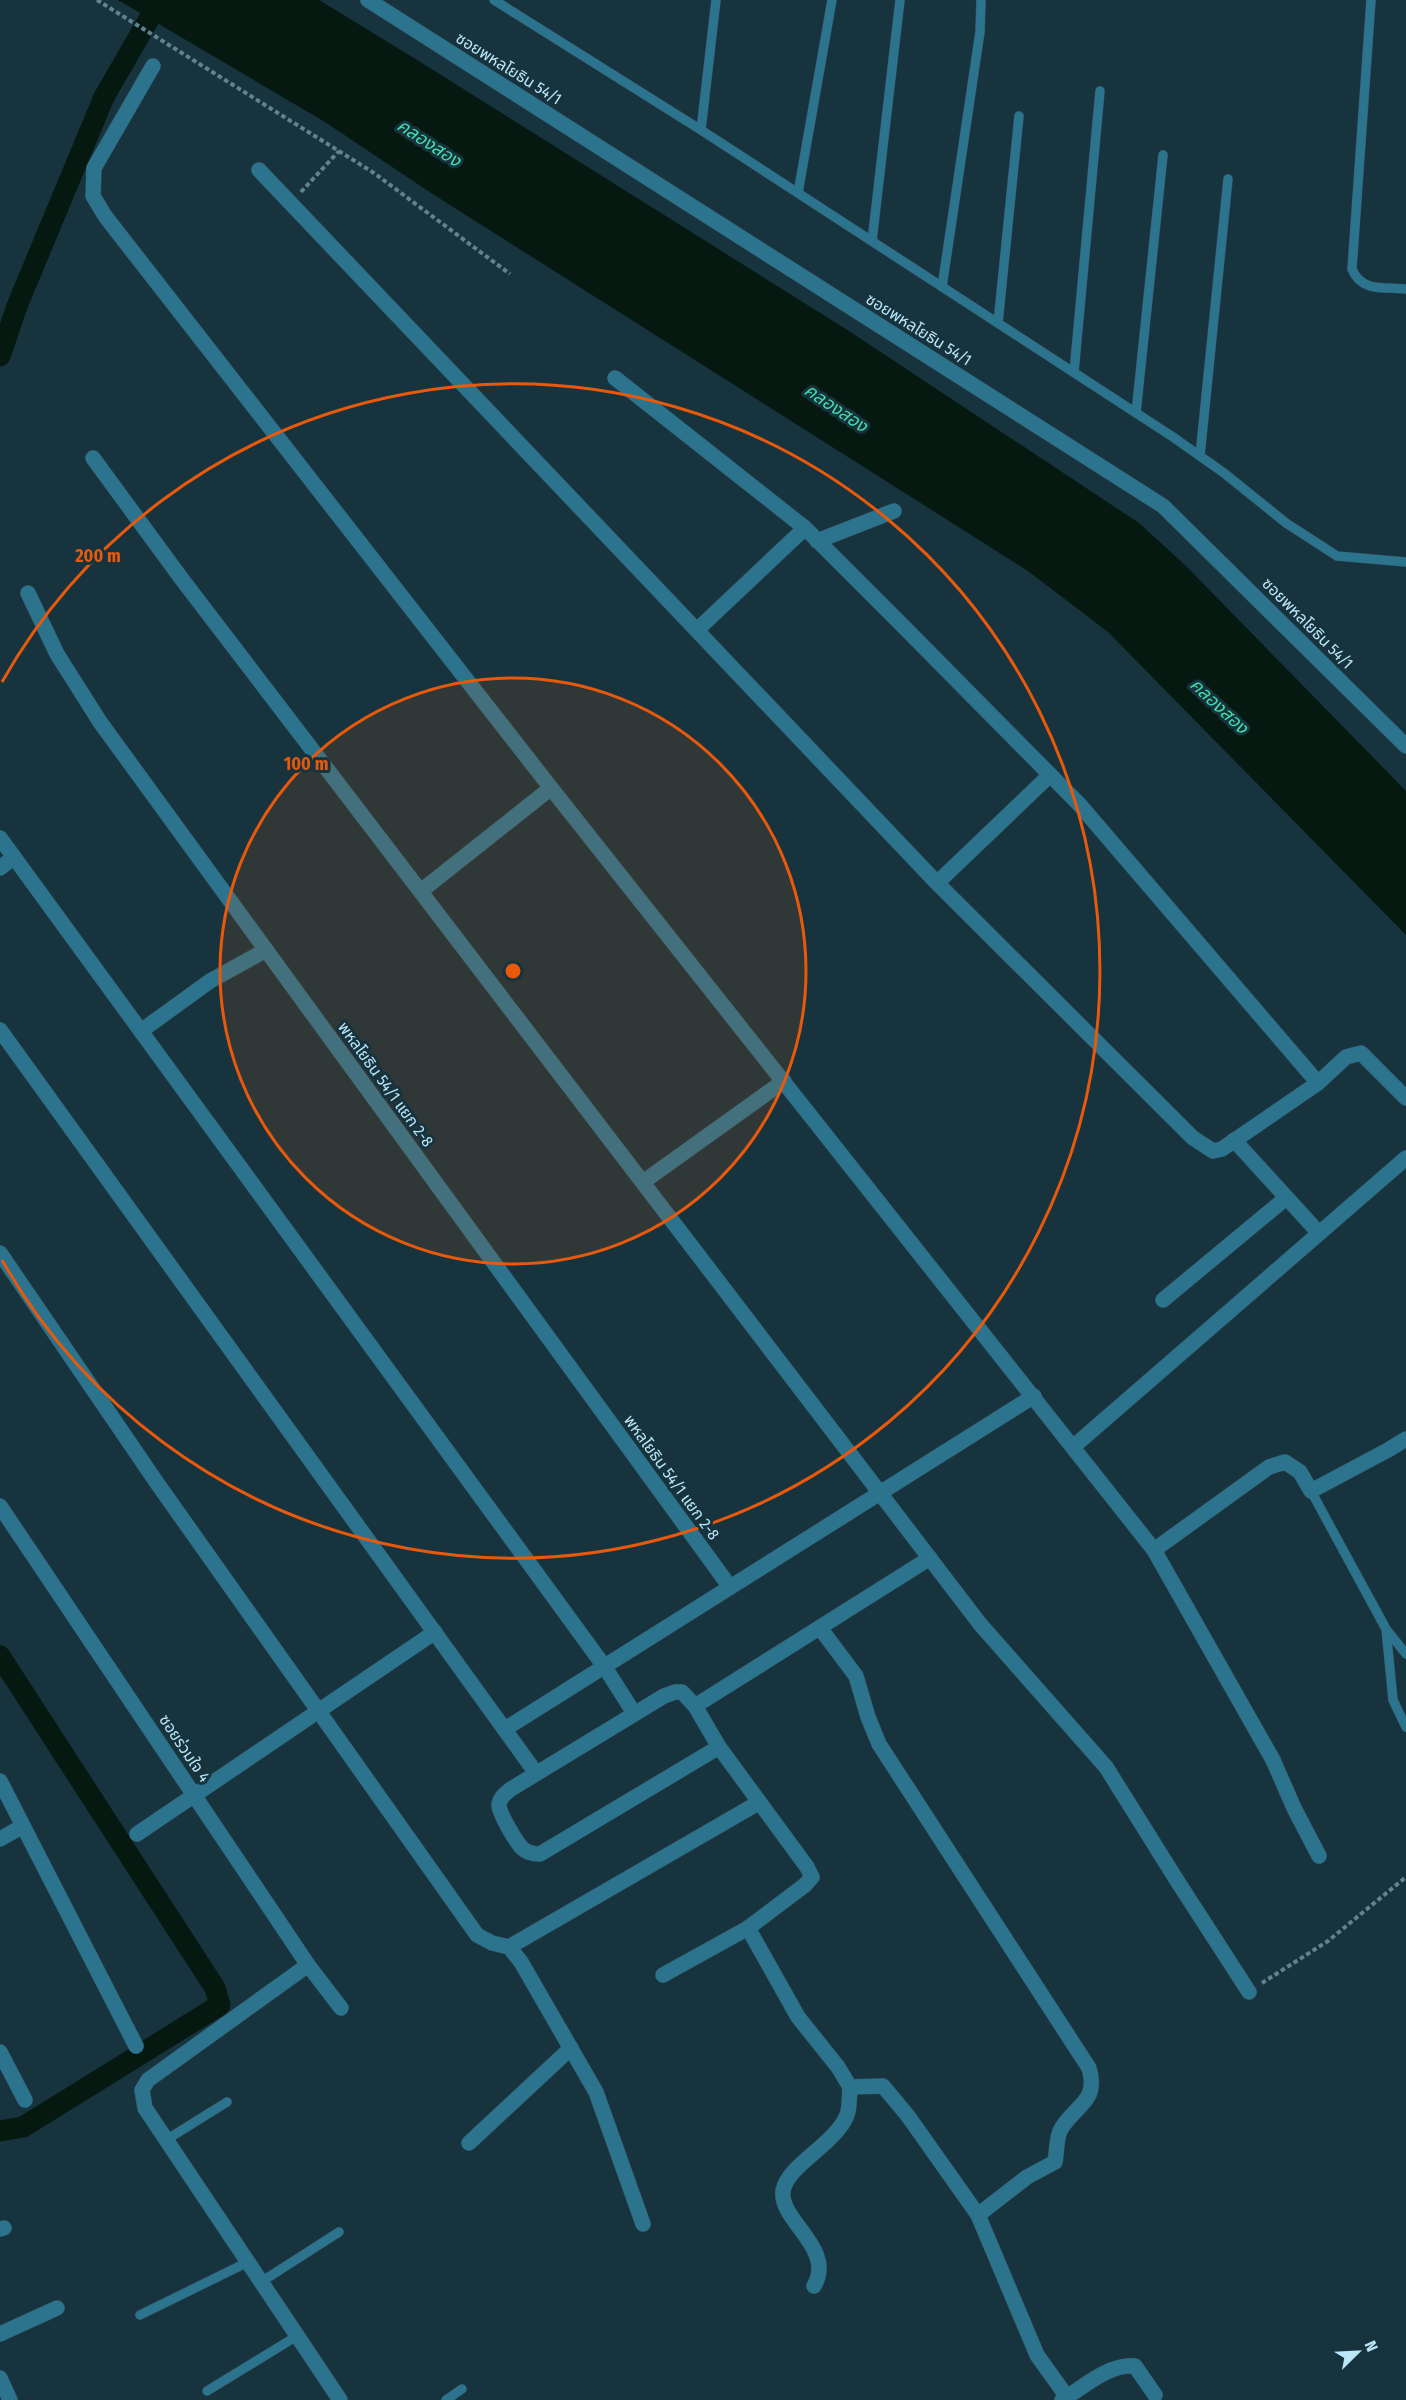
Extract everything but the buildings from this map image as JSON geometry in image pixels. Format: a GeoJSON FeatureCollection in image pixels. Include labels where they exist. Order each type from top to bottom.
{"type":"FeatureCollection","features":[{"type":"Feature","properties":{"kind":"street","name":"ซอยพหลโยธิน 54/1"},"geometry":{"type":"LineString","coordinates":[[368,0],[1163,506],[1406,746]]}},
{"type":"Feature","properties":{"kind":"street"},"geometry":{"type":"LineString","coordinates":[[153,66],[94,168],[93,196],[112,226],[551,788],[1154,1550],[1273,1760],[1294,1808],[1319,1856]]}},
{"type":"Feature","properties":{"kind":"street"},"geometry":{"type":"LineString","coordinates":[[259,170],[937,884],[1193,1138],[1213,1151],[1222,1149],[1318,1083],[1346,1057],[1361,1053],[1406,1098]]}},
{"type":"Feature","properties":{"kind":"street"},"geometry":{"type":"LineString","coordinates":[[615,378],[805,528],[1079,804],[1318,1083]]}},
{"type":"Feature","properties":{"kind":"street"},"geometry":{"type":"LineString","coordinates":[[93,458],[181,578],[980,1624],[1106,1767],[1249,1992]]}},
{"type":"Feature","properties":{"kind":"street"},"geometry":{"type":"LineString","coordinates":[[817,541],[894,511]]}},
{"type":"Feature","properties":{"kind":"street"},"geometry":{"type":"LineString","coordinates":[[697,630],[805,528]]}},
{"type":"Feature","properties":{"kind":"street","name":"พหลโยธิน 54/1 แยก 2-8"},"geometry":{"type":"LineString","coordinates":[[28,593],[57,654],[100,722],[730,1587]]}},
{"type":"Feature","properties":{"kind":"street"},"geometry":{"type":"LineString","coordinates":[[937,884],[1050,776]]}},
{"type":"Feature","properties":{"kind":"street"},"geometry":{"type":"LineString","coordinates":[[421,891],[551,788]]}},
{"type":"Feature","properties":{"kind":"street"},"geometry":{"type":"LineString","coordinates":[[0,838],[604,1666],[634,1713]]}},
{"type":"Feature","properties":{"kind":"street"},"geometry":{"type":"LineString","coordinates":[[0,868],[14,857]]}},
{"type":"Feature","properties":{"kind":"street"},"geometry":{"type":"LineString","coordinates":[[141,1031],[210,981],[266,950]]}},
{"type":"Feature","properties":{"kind":"street"},"geometry":{"type":"LineString","coordinates":[[0,1030],[5,1046],[536,1773]]}},
{"type":"Feature","properties":{"kind":"street"},"geometry":{"type":"LineString","coordinates":[[643,1182],[784,1081]]}},
{"type":"Feature","properties":{"kind":"street"},"geometry":{"type":"LineString","coordinates":[[1234,1140],[1318,1232]]}},
{"type":"Feature","properties":{"kind":"street"},"geometry":{"type":"LineString","coordinates":[[1073,1447],[1406,1158]]}},
{"type":"Feature","properties":{"kind":"street"},"geometry":{"type":"LineString","coordinates":[[1163,1299],[1286,1198]]}},
{"type":"Feature","properties":{"kind":"street"},"geometry":{"type":"LineString","coordinates":[[0,1253],[157,1483],[477,1935],[492,1943],[509,1947],[521,1962],[596,2092],[643,2224]]}},
{"type":"Feature","properties":{"kind":"street"},"geometry":{"type":"LineString","coordinates":[[505,1729],[1034,1396]]}},
{"type":"Feature","properties":{"kind":"street"},"geometry":{"type":"LineString","coordinates":[[1154,1550],[1269,1467],[1286,1462],[1300,1472],[1311,1491],[1406,1439]]}},
{"type":"Feature","properties":{"kind":"street","name":"ซอยร่วมใจ 4"},"geometry":{"type":"LineString","coordinates":[[0,1506],[308,1965],[341,2008]]}},
{"type":"Feature","properties":{"kind":"street"},"geometry":{"type":"LineString","coordinates":[[695,1706],[930,1558]]}},
{"type":"Feature","properties":{"kind":"street"},"geometry":{"type":"LineString","coordinates":[[820,1628],[856,1676],[879,1744],[1089,2068],[1093,2082],[1090,2096],[1059,2131],[1055,2162],[1027,2177],[978,2215]]}},
{"type":"Feature","properties":{"kind":"street"},"geometry":{"type":"LineString","coordinates":[[137,1834],[435,1632]]}},
{"type":"Feature","properties":{"kind":"street"},"geometry":{"type":"LineString","coordinates":[[663,1975],[748,1928],[805,1885],[812,1877],[719,1747],[695,1706],[682,1692],[675,1692],[634,1713],[536,1773],[502,1796],[499,1803],[504,1818],[521,1847],[532,1854],[546,1852],[719,1747]]}},
{"type":"Feature","properties":{"kind":"street"},"geometry":{"type":"LineString","coordinates":[[0,1781],[136,2046]]}},
{"type":"Feature","properties":{"kind":"street"},"geometry":{"type":"LineString","coordinates":[[509,1947],[758,1803]]}},
{"type":"Feature","properties":{"kind":"street"},"geometry":{"type":"LineString","coordinates":[[0,1839],[23,1826]]}},
{"type":"Feature","properties":{"kind":"street"},"geometry":{"type":"LineString","coordinates":[[748,1928],[798,2017],[838,2067],[850,2087],[847,2114],[831,2139],[791,2174],[783,2188],[782,2196],[788,2209],[820,2263],[820,2275],[814,2286]]}},
{"type":"Feature","properties":{"kind":"street"},"geometry":{"type":"LineString","coordinates":[[308,1965],[148,2080],[142,2090],[145,2108],[340,2400]]}},
{"type":"Feature","properties":{"kind":"street"},"geometry":{"type":"LineString","coordinates":[[469,2143],[571,2048]]}},
{"type":"Feature","properties":{"kind":"street"},"geometry":{"type":"LineString","coordinates":[[0,2052],[25,2100]]}},
{"type":"Feature","properties":{"kind":"street"},"geometry":{"type":"LineString","coordinates":[[850,2087],[883,2086],[908,2116],[978,2215],[1038,2355],[1064,2399],[1112,2369],[1126,2365],[1135,2366],[1155,2395]]}},
{"type":"Feature","properties":{"kind":"street"},"geometry":{"type":"LineString","coordinates":[[0,2334],[57,2308]]}},
{"type":"Feature","properties":{"kind":"street"},"geometry":{"type":"LineString","coordinates":[[0,2378],[10,2400]]}},
{"type":"Feature","properties":{"kind":"lane"},"geometry":{"type":"LineString","coordinates":[[494,0],[701,130],[1074,372],[1200,456],[1286,524],[1337,556],[1406,562]]}},
{"type":"Feature","properties":{"kind":"lane"},"geometry":{"type":"LineString","coordinates":[[701,130],[716,0]]}},
{"type":"Feature","properties":{"kind":"lane"},"geometry":{"type":"LineString","coordinates":[[798,193],[832,0]]}},
{"type":"Feature","properties":{"kind":"lane"},"geometry":{"type":"LineString","coordinates":[[872,241],[900,0]]}},
{"type":"Feature","properties":{"kind":"lane"},"geometry":{"type":"LineString","coordinates":[[942,286],[980,32],[981,0]]}},
{"type":"Feature","properties":{"kind":"lane"},"geometry":{"type":"LineString","coordinates":[[1371,0],[1352,269],[1356,278],[1366,286],[1406,289]]}},
{"type":"Feature","properties":{"kind":"lane"},"geometry":{"type":"LineString","coordinates":[[1074,372],[1100,91]]}},
{"type":"Feature","properties":{"kind":"lane"},"geometry":{"type":"LineString","coordinates":[[998,323],[1019,116]]}},
{"type":"Feature","properties":{"kind":"lane"},"geometry":{"type":"LineString","coordinates":[[1136,413],[1163,155]]}},
{"type":"Feature","properties":{"kind":"lane"},"geometry":{"type":"LineString","coordinates":[[1200,456],[1228,179]]}},
{"type":"Feature","properties":{"kind":"lane"},"geometry":{"type":"LineString","coordinates":[[1311,1491],[1386,1629],[1406,1654]]}},
{"type":"Feature","properties":{"kind":"lane"},"geometry":{"type":"LineString","coordinates":[[1386,1629],[1393,1700],[1406,1727]]}},
{"type":"Feature","properties":{"kind":"lane"},"geometry":{"type":"LineString","coordinates":[[166,2140],[227,2102]]}},
{"type":"Feature","properties":{"kind":"lane"},"geometry":{"type":"LineString","coordinates":[[261,2282],[339,2232]]}},
{"type":"Feature","properties":{"kind":"lane"},"geometry":{"type":"LineString","coordinates":[[140,2315],[248,2262]]}},
{"type":"Feature","properties":{"kind":"lane"},"geometry":{"type":"LineString","coordinates":[[207,2391],[297,2336]]}},
{"type":"Feature","properties":{"kind":"lane"},"geometry":{"type":"LineString","coordinates":[[446,2400],[462,2389]]}},
{"type":"Feature","properties":{"kind":"path"},"geometry":{"type":"LineString","coordinates":[[97,0],[374,173],[510,274]]}},
{"type":"Feature","properties":{"kind":"path"},"geometry":{"type":"LineString","coordinates":[[291,203],[339,151]]}},
{"type":"Feature","properties":{"kind":"path"},"geometry":{"type":"LineString","coordinates":[[1249,1992],[1328,1941],[1406,1877]]}},
{"type":"Feature","properties":{"kind":"water","name":"คลองสอง"},"geometry":{"type":"Polygon","coordinates":[[[118,0],[319,0],[849,331],[1139,523],[1186,566],[1406,791],[1406,935],[1108,632],[1028,571],[431,193],[325,122],[118,0]]]}},
{"type":"Feature","properties":{"kind":"waterway"},"geometry":{"type":"LineString","coordinates":[[0,356],[17,306],[104,97],[160,0]]}},
{"type":"Feature","properties":{"kind":"waterway"},"geometry":{"type":"LineString","coordinates":[[0,1656],[215,1988],[220,2005],[23,2127],[0,2131]]}}]}
